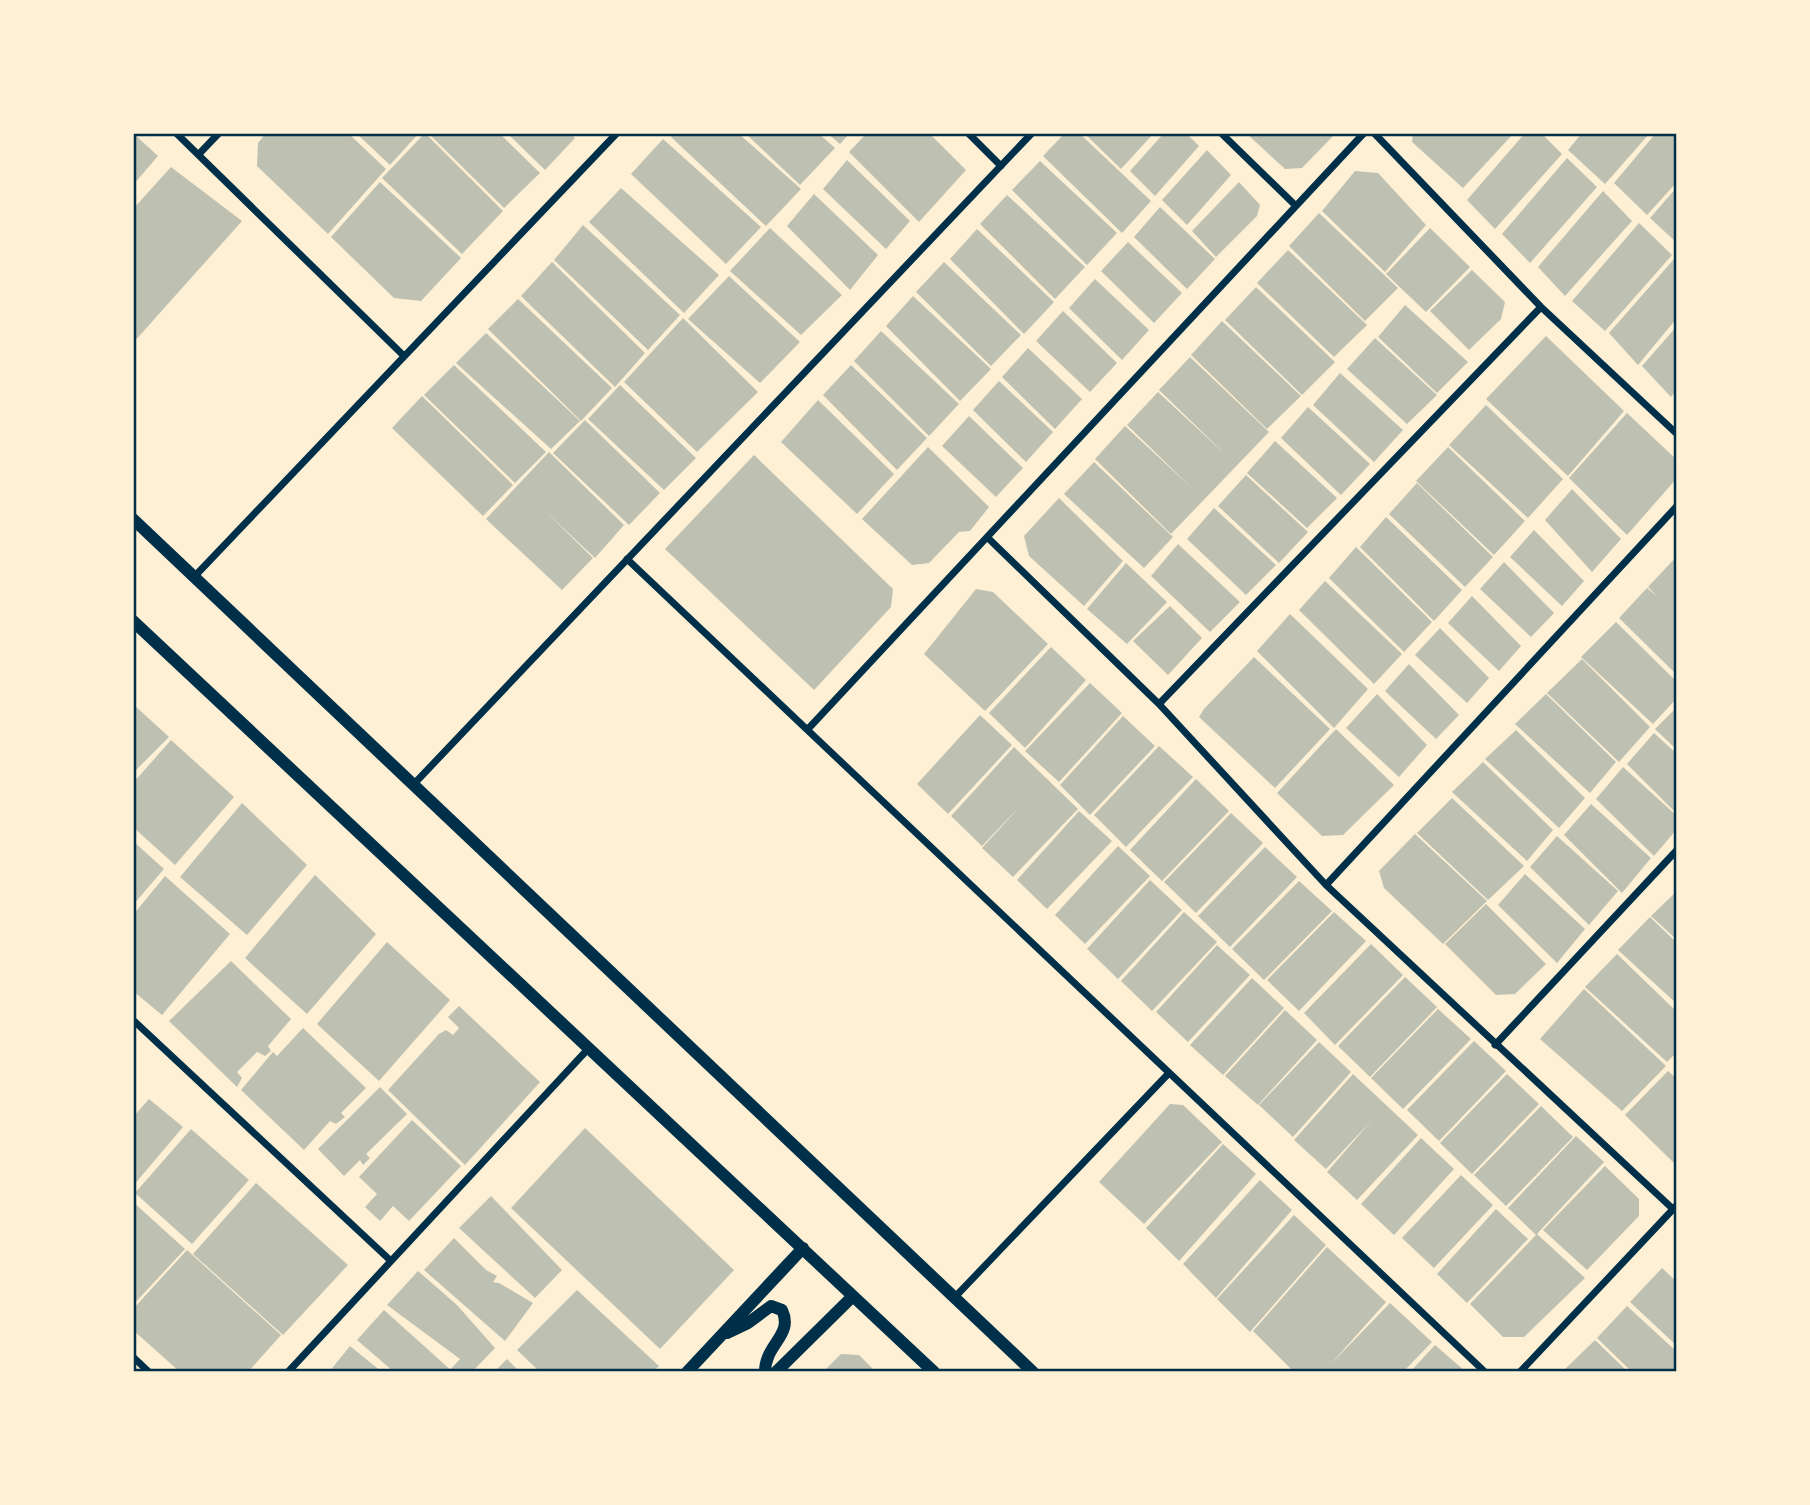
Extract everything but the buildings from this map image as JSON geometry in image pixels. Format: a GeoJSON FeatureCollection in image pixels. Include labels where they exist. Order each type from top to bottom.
{"type":"FeatureCollection","features":[{"type":"Feature","properties":{"kind":"street"},"geometry":{"type":"LineString","coordinates":[[176,133],[403,355]]}},
{"type":"Feature","properties":{"kind":"street"},"geometry":{"type":"LineString","coordinates":[[199,154],[219,133]]}},
{"type":"Feature","properties":{"kind":"street"},"geometry":{"type":"LineString","coordinates":[[194,577],[617,133]]}},
{"type":"Feature","properties":{"kind":"street"},"geometry":{"type":"LineString","coordinates":[[968,133],[1001,166]]}},
{"type":"Feature","properties":{"kind":"street"},"geometry":{"type":"LineString","coordinates":[[414,785],[1032,133]]}},
{"type":"Feature","properties":{"kind":"street"},"geometry":{"type":"LineString","coordinates":[[1221,133],[1295,205]]}},
{"type":"Feature","properties":{"kind":"street"},"geometry":{"type":"LineString","coordinates":[[808,729],[1364,133]]}},
{"type":"Feature","properties":{"kind":"street"},"geometry":{"type":"LineString","coordinates":[[1374,133],[1541,307],[1677,434]]}},
{"type":"Feature","properties":{"kind":"street"},"geometry":{"type":"LineString","coordinates":[[1159,704],[1541,307]]}},
{"type":"Feature","properties":{"kind":"street"},"geometry":{"type":"LineString","coordinates":[[1326,885],[1677,506]]}},
{"type":"Feature","properties":{"kind":"street"},"geometry":{"type":"LineString","coordinates":[[133,519],[1033,1372]]}},
{"type":"Feature","properties":{"kind":"street"},"geometry":{"type":"LineString","coordinates":[[988,538],[1159,704],[1326,885],[1495,1045],[1675,1207],[1520,1372]]}},
{"type":"Feature","properties":{"kind":"street"},"geometry":{"type":"LineString","coordinates":[[627,559],[1485,1372]]}},
{"type":"Feature","properties":{"kind":"street"},"geometry":{"type":"LineString","coordinates":[[133,621],[934,1372]]}},
{"type":"Feature","properties":{"kind":"street"},"geometry":{"type":"LineString","coordinates":[[1495,1045],[1677,850]]}},
{"type":"Feature","properties":{"kind":"street"},"geometry":{"type":"LineString","coordinates":[[133,1020],[391,1261]]}},
{"type":"Feature","properties":{"kind":"street"},"geometry":{"type":"LineString","coordinates":[[288,1372],[588,1049]]}},
{"type":"Feature","properties":{"kind":"street"},"geometry":{"type":"LineString","coordinates":[[955,1297],[1169,1073]]}},
{"type":"Feature","properties":{"kind":"street"},"geometry":{"type":"LineString","coordinates":[[687,1372],[803,1248]]}},
{"type":"Feature","properties":{"kind":"street"},"geometry":{"type":"LineString","coordinates":[[776,1372],[853,1296]]}},
{"type":"Feature","properties":{"kind":"street"},"geometry":{"type":"LineString","coordinates":[[721,1336],[748,1323],[771,1307],[782,1310],[786,1318],[785,1331],[776,1340],[765,1372]]}},
{"type":"Feature","properties":{"kind":"street"},"geometry":{"type":"LineString","coordinates":[[133,1357],[149,1372]]}}]}
